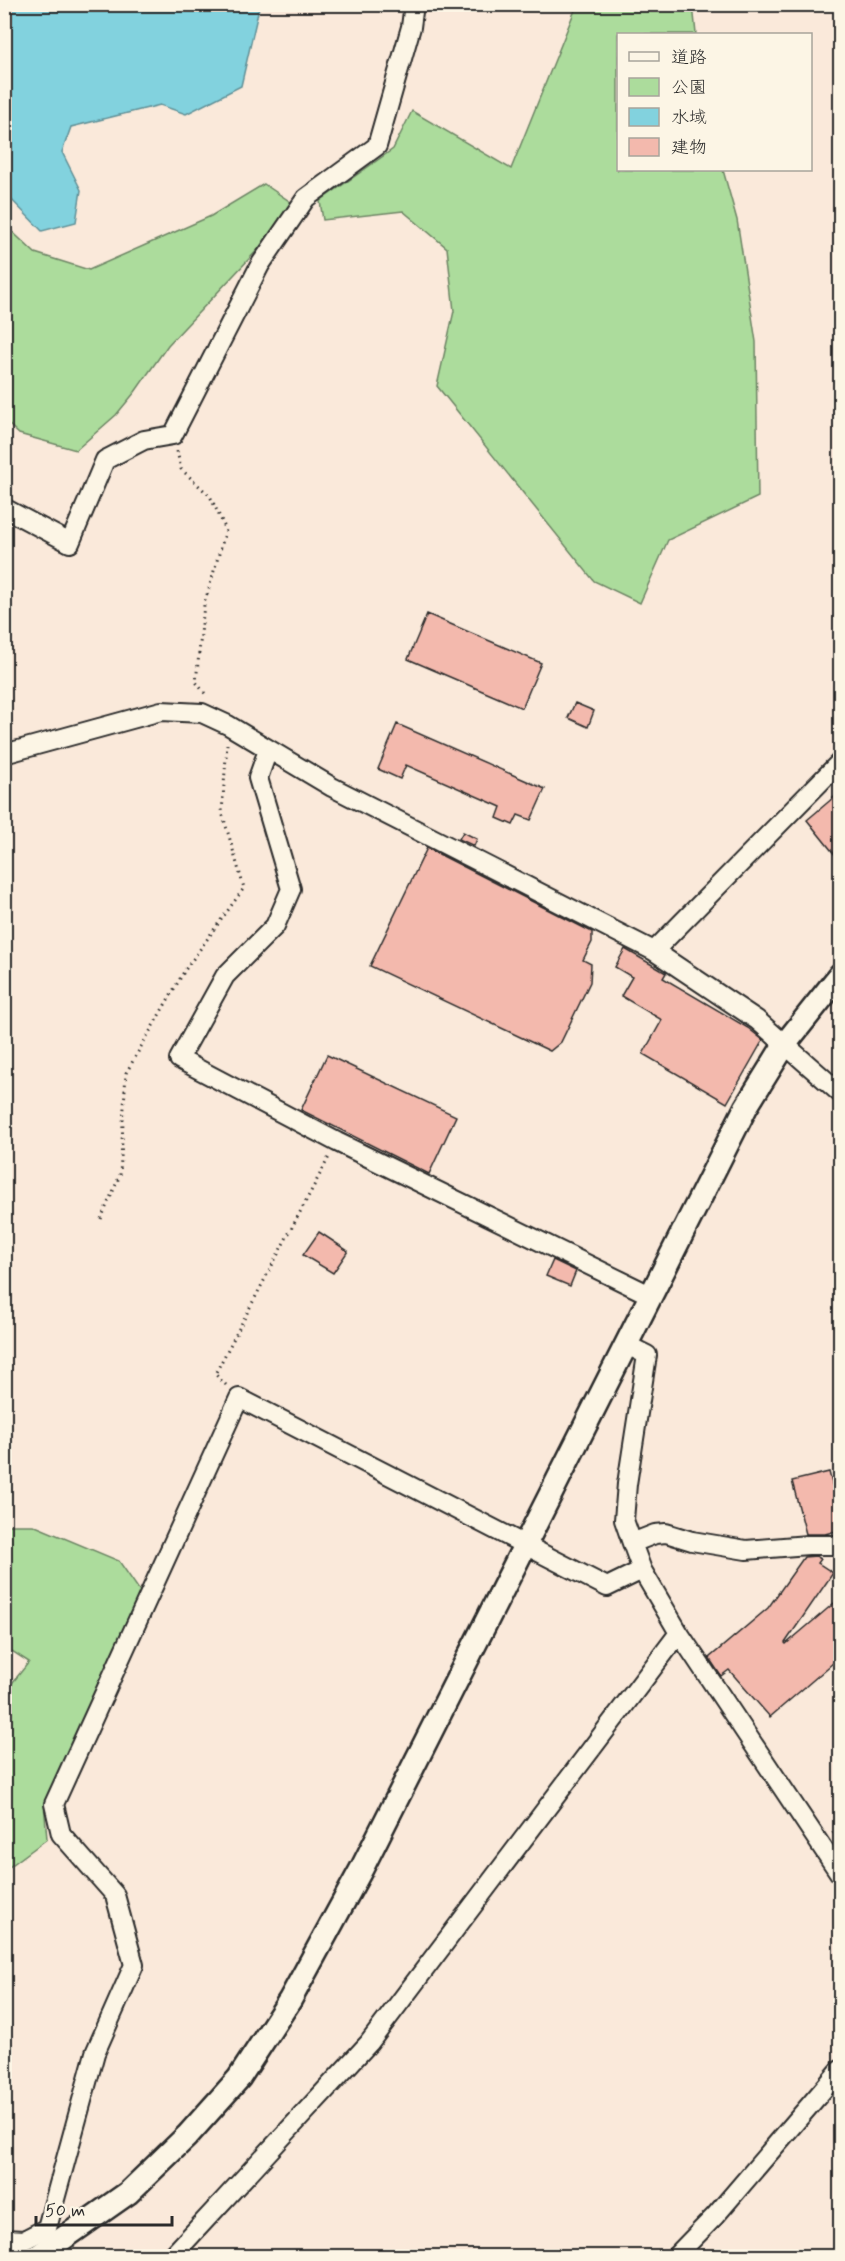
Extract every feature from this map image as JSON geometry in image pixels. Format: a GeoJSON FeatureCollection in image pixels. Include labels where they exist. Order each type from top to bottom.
{"type":"FeatureCollection","features":[{"type":"Feature","properties":{"kind":"street"},"geometry":{"type":"LineString","coordinates":[[4,508],[69,543],[105,460],[144,440],[173,435],[260,265],[306,198],[376,146],[411,27],[414,4]]}},
{"type":"Feature","properties":{"kind":"street"},"geometry":{"type":"LineString","coordinates":[[4,754],[161,711],[202,713],[228,725],[332,787],[654,951],[757,1020],[840,1093]]}},
{"type":"Feature","properties":{"kind":"street"},"geometry":{"type":"LineString","coordinates":[[268,750],[258,778],[291,889],[275,926],[225,976],[179,1059],[337,1143],[652,1296]]}},
{"type":"Feature","properties":{"kind":"street"},"geometry":{"type":"LineString","coordinates":[[654,951],[840,762]]}},
{"type":"Feature","properties":{"kind":"street"},"geometry":{"type":"LineString","coordinates":[[39,2256],[128,2193],[187,2136],[239,2078],[290,2000],[362,1868],[746,1107],[785,1044],[840,975]]}},
{"type":"Feature","properties":{"kind":"street"},"geometry":{"type":"LineString","coordinates":[[627,1345],[647,1355],[627,1484],[624,1520],[642,1570],[679,1633],[840,1874]]}},
{"type":"Feature","properties":{"kind":"street"},"geometry":{"type":"LineString","coordinates":[[4,2239],[24,2240],[47,2228],[95,2053],[134,1965],[115,1895],[61,1834],[54,1804],[239,1398],[607,1587],[642,1570]]}},
{"type":"Feature","properties":{"kind":"street"},"geometry":{"type":"LineString","coordinates":[[632,1543],[655,1534],[666,1533],[700,1543],[746,1550],[840,1545]]}},
{"type":"Feature","properties":{"kind":"street"},"geometry":{"type":"LineString","coordinates":[[172,2256],[369,2043],[679,1633]]}},
{"type":"Feature","properties":{"kind":"street"},"geometry":{"type":"LineString","coordinates":[[675,2256],[715,2216],[840,2070]]}},
{"type":"Feature","properties":{"kind":"path"},"geometry":{"type":"LineString","coordinates":[[173,435],[181,469],[210,496],[226,530],[204,605],[196,682],[209,699]]}},
{"type":"Feature","properties":{"kind":"path"},"geometry":{"type":"LineString","coordinates":[[101,1220],[120,1175],[126,1073],[185,970],[244,888],[222,812],[228,725]]}},
{"type":"Feature","properties":{"kind":"path"},"geometry":{"type":"LineString","coordinates":[[239,1398],[215,1374],[337,1143]]}},
{"type":"Feature","properties":{"kind":"green space"},"geometry":{"type":"Polygon","coordinates":[[[577,5],[693,5],[696,33],[617,33],[617,171],[723,171],[737,220],[756,342],[758,497],[668,540],[640,603],[594,581],[437,386],[454,311],[447,248],[403,211],[323,220],[320,201],[393,149],[412,111],[511,169],[577,5]]]}},
{"type":"Feature","properties":{"kind":"green space"},"geometry":{"type":"Polygon","coordinates":[[[264,184],[298,207],[168,345],[116,415],[76,450],[19,434],[5,421],[4,224],[35,253],[89,270],[211,216],[264,184]]]}},
{"type":"Feature","properties":{"kind":"green space"},"geometry":{"type":"Polygon","coordinates":[[[5,1525],[33,1525],[119,1561],[144,1597],[44,1803],[47,1839],[5,1870],[5,1692],[29,1662],[12,1651],[5,1654],[5,1525]]]}},
{"type":"Feature","properties":{"kind":"water"},"geometry":{"type":"Polygon","coordinates":[[[258,4],[241,86],[186,114],[160,105],[71,127],[62,152],[81,190],[76,222],[42,231],[5,193],[5,5],[258,4]]]}},
{"type":"Feature","properties":{"kind":"building"},"geometry":{"type":"Polygon","coordinates":[[[427,614],[541,663],[522,708],[408,659],[427,614]]]}},
{"type":"Feature","properties":{"kind":"building"},"geometry":{"type":"Polygon","coordinates":[[[575,703],[594,711],[588,727],[568,718],[575,703]]]}},
{"type":"Feature","properties":{"kind":"building"},"geometry":{"type":"Polygon","coordinates":[[[397,724],[545,789],[531,820],[518,815],[513,825],[497,818],[501,807],[406,765],[400,779],[378,769],[397,724]]]}},
{"type":"Feature","properties":{"kind":"building"},"geometry":{"type":"Polygon","coordinates":[[[840,792],[840,861],[807,820],[840,792]]]}},
{"type":"Feature","properties":{"kind":"building"},"geometry":{"type":"Polygon","coordinates":[[[463,832],[477,839],[474,846],[459,839],[463,832]]]}},
{"type":"Feature","properties":{"kind":"building"},"geometry":{"type":"Polygon","coordinates":[[[427,848],[592,932],[592,942],[583,960],[591,964],[590,982],[561,1042],[550,1051],[370,966],[427,848]]]}},
{"type":"Feature","properties":{"kind":"building"},"geometry":{"type":"Polygon","coordinates":[[[625,949],[666,973],[663,978],[748,1028],[763,1040],[727,1103],[643,1054],[662,1020],[621,996],[632,977],[615,967],[625,949]]]}},
{"type":"Feature","properties":{"kind":"building"},"geometry":{"type":"Polygon","coordinates":[[[327,1055],[456,1116],[429,1174],[301,1110],[327,1055]]]}},
{"type":"Feature","properties":{"kind":"building"},"geometry":{"type":"Polygon","coordinates":[[[319,1232],[348,1251],[333,1273],[303,1255],[319,1232]]]}},
{"type":"Feature","properties":{"kind":"building"},"geometry":{"type":"Polygon","coordinates":[[[553,1260],[576,1271],[570,1286],[546,1276],[553,1260]]]}},
{"type":"Feature","properties":{"kind":"building"},"geometry":{"type":"Polygon","coordinates":[[[829,1472],[840,1514],[840,1530],[825,1534],[806,1534],[792,1481],[829,1472]]]}},
{"type":"Feature","properties":{"kind":"building"},"geometry":{"type":"Polygon","coordinates":[[[816,1556],[821,1559],[818,1563],[833,1573],[785,1643],[840,1598],[840,1657],[770,1717],[729,1670],[721,1676],[709,1658],[768,1608],[804,1557],[816,1556]]]}}]}
